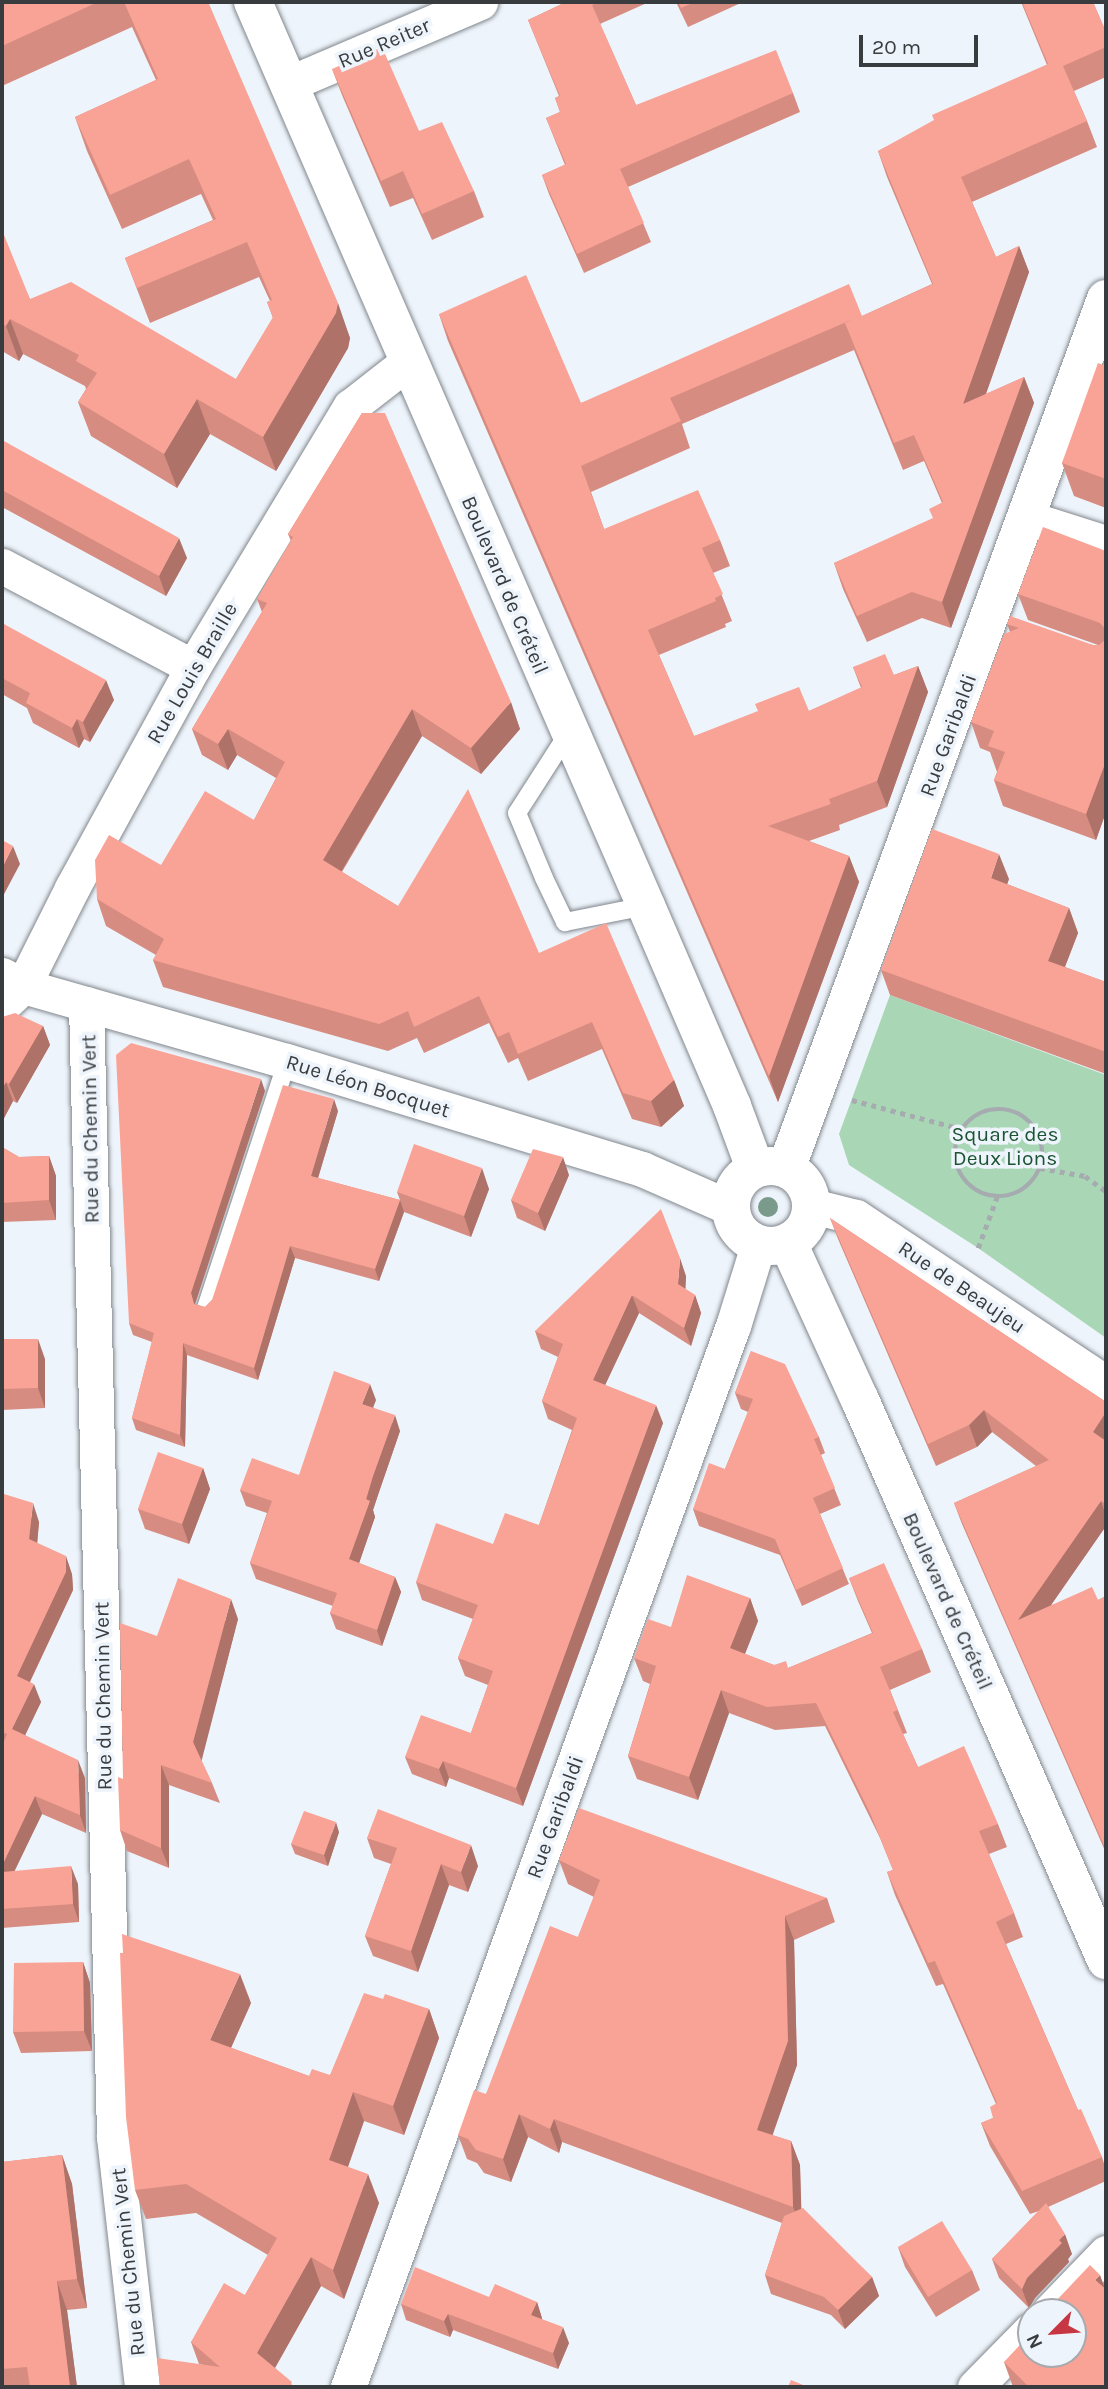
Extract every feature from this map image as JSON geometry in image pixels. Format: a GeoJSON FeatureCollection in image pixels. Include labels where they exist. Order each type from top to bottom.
{"type":"FeatureCollection","features":[{"type":"Feature","properties":{"kind":"main road","name":"Boulevard de Créteil"},"geometry":{"type":"LineString","coordinates":[[253,2],[732,1106],[771,1169]]}},
{"type":"Feature","properties":{"kind":"main road","name":"Rue Garibaldi"},"geometry":{"type":"LineString","coordinates":[[771,1169],[996,621],[1027,518],[1106,299]]}},
{"type":"Feature","properties":{"kind":"main road"},"geometry":{"type":"LineString","coordinates":[[771,1169],[805,1184],[812,1206],[805,1228],[773,1244],[742,1235],[732,1219],[735,1186],[771,1169]]}},
{"type":"Feature","properties":{"kind":"main road","name":"Boulevard de Créteil"},"geometry":{"type":"LineString","coordinates":[[773,1244],[866,1412],[1106,1960]]}},
{"type":"Feature","properties":{"kind":"street","name":"Rue Reiter"},"geometry":{"type":"LineString","coordinates":[[288,84],[480,2]]}},
{"type":"Feature","properties":{"kind":"street","name":"Rue Louis Braille"},"geometry":{"type":"LineString","coordinates":[[9,989],[72,888],[193,667],[350,407],[409,360]]}},
{"type":"Feature","properties":{"kind":"street"},"geometry":{"type":"LineString","coordinates":[[1027,518],[1106,544]]}},
{"type":"Feature","properties":{"kind":"street"},"geometry":{"type":"LineString","coordinates":[[2,566],[193,667]]}},
{"type":"Feature","properties":{"kind":"street","name":"Rue Léon Bocquet"},"geometry":{"type":"LineString","coordinates":[[9,989],[86,1004],[287,1061],[642,1169],[731,1208]]}},
{"type":"Feature","properties":{"kind":"street","name":"Rue du Chemin Vert"},"geometry":{"type":"LineString","coordinates":[[86,1004],[114,2137],[142,2387]]}},
{"type":"Feature","properties":{"kind":"street","name":"Rue de Beaujeu"},"geometry":{"type":"LineString","coordinates":[[812,1206],[856,1217],[1106,1383]]}},
{"type":"Feature","properties":{"kind":"street","name":"Rue Garibaldi"},"geometry":{"type":"LineString","coordinates":[[348,2387],[733,1326],[773,1244]]}},
{"type":"Feature","properties":{"kind":"street"},"geometry":{"type":"LineString","coordinates":[[1063,2298],[1106,2253]]}},
{"type":"Feature","properties":{"kind":"street"},"geometry":{"type":"LineString","coordinates":[[975,2387],[1017,2344]]}},
{"type":"Feature","properties":{"kind":"lane"},"geometry":{"type":"LineString","coordinates":[[569,732],[517,813],[540,867],[565,922],[646,906]]}},
{"type":"Feature","properties":{"kind":"lane"},"geometry":{"type":"LineString","coordinates":[[206,1308],[287,1061]]}},
{"type":"Feature","properties":{"kind":"path"},"geometry":{"type":"LineString","coordinates":[[851,1100],[962,1129]]}},
{"type":"Feature","properties":{"kind":"path"},"geometry":{"type":"LineString","coordinates":[[1013,1110],[1025,1117],[1042,1140],[1040,1168],[1023,1190],[997,1197],[982,1193],[969,1185],[960,1173],[955,1158],[956,1143],[962,1129],[984,1111],[1013,1110]]}},
{"type":"Feature","properties":{"kind":"path"},"geometry":{"type":"LineString","coordinates":[[1040,1168],[1085,1176],[1106,1191]]}},
{"type":"Feature","properties":{"kind":"path"},"geometry":{"type":"LineString","coordinates":[[978,1248],[997,1197]]}},
{"type":"Feature","properties":{"kind":"green space","name":"Square des Deux Lions"},"geometry":{"type":"Polygon","coordinates":[[[890,995],[1106,1075],[1106,1338],[978,1248],[849,1165],[839,1134],[890,995]]]}},
{"type":"Feature","properties":{"kind":"building"},"geometry":{"type":"Polygon","coordinates":[[[2,2],[98,2],[2,46],[2,2]]]}},
{"type":"Feature","properties":{"kind":"building"},"geometry":{"type":"Polygon","coordinates":[[[124,2],[208,2],[338,303],[336,313],[263,437],[197,399],[164,454],[78,402],[97,373],[76,361],[79,355],[10,319],[6,326],[2,324],[4,235],[30,299],[71,282],[236,379],[273,317],[267,302],[272,300],[247,242],[137,288],[125,258],[216,219],[189,159],[110,195],[75,117],[158,79],[124,2]]]}},
{"type":"Feature","properties":{"kind":"building"},"geometry":{"type":"Polygon","coordinates":[[[566,2],[600,2],[592,5],[636,105],[776,50],[793,93],[620,169],[644,223],[577,254],[542,175],[566,164],[546,118],[560,112],[555,98],[560,96],[528,20],[566,2]]]}},
{"type":"Feature","properties":{"kind":"building"},"geometry":{"type":"Polygon","coordinates":[[[678,2],[695,2],[681,8],[678,2]]]}},
{"type":"Feature","properties":{"kind":"building"},"geometry":{"type":"Polygon","coordinates":[[[1022,2],[1093,2],[1106,32],[1106,47],[1063,66],[1087,121],[961,177],[996,257],[1019,246],[963,404],[1024,377],[942,602],[912,592],[857,616],[834,563],[933,518],[929,509],[943,502],[914,435],[894,443],[845,323],[858,317],[670,398],[681,421],[581,466],[604,529],[698,490],[720,540],[702,548],[723,594],[715,598],[716,601],[648,630],[694,736],[758,711],[755,704],[799,687],[809,711],[862,687],[853,667],[885,654],[894,675],[918,666],[877,781],[829,799],[831,804],[768,826],[849,856],[769,1076],[439,314],[526,275],[581,403],[849,284],[862,316],[933,284],[878,151],[934,120],[932,115],[1048,64],[1022,2]]]}},
{"type":"Feature","properties":{"kind":"building"},"geometry":{"type":"Polygon","coordinates":[[[382,47],[419,131],[442,122],[474,191],[422,214],[403,171],[381,181],[332,69],[382,47]]]}},
{"type":"Feature","properties":{"kind":"building"},"geometry":{"type":"Polygon","coordinates":[[[1098,363],[1106,366],[1106,479],[1062,463],[1098,363]]]}},
{"type":"Feature","properties":{"kind":"building"},"geometry":{"type":"Polygon","coordinates":[[[362,413],[385,413],[511,702],[471,748],[412,709],[323,860],[398,906],[468,789],[539,953],[606,923],[674,1080],[651,1101],[623,1093],[592,1022],[518,1054],[509,1032],[498,1037],[479,996],[414,1027],[408,1011],[379,1024],[153,960],[164,939],[97,899],[95,860],[109,835],[161,865],[205,791],[254,820],[285,762],[228,729],[218,744],[192,729],[267,603],[257,599],[293,537],[288,534],[362,413]]]}},
{"type":"Feature","properties":{"kind":"building"},"geometry":{"type":"Polygon","coordinates":[[[2,440],[179,538],[159,576],[2,490],[2,440]]]}},
{"type":"Feature","properties":{"kind":"building"},"geometry":{"type":"Polygon","coordinates":[[[1043,527],[1106,551],[1106,630],[1100,623],[1018,594],[1043,527]]]}},
{"type":"Feature","properties":{"kind":"building"},"geometry":{"type":"Polygon","coordinates":[[[1010,616],[1093,645],[1099,645],[1106,639],[1106,761],[1086,814],[994,780],[1005,752],[988,746],[994,731],[971,722],[1004,634],[1019,628],[1007,624],[1010,616]]]}},
{"type":"Feature","properties":{"kind":"building"},"geometry":{"type":"Polygon","coordinates":[[[2,623],[106,680],[83,722],[77,719],[72,728],[26,703],[30,693],[2,678],[2,623]]]}},
{"type":"Feature","properties":{"kind":"building"},"geometry":{"type":"Polygon","coordinates":[[[932,829],[999,854],[991,878],[1069,908],[1048,961],[1106,982],[1106,1052],[881,970],[932,829]]]}},
{"type":"Feature","properties":{"kind":"building"},"geometry":{"type":"Polygon","coordinates":[[[2,840],[13,846],[2,868],[2,840]]]}},
{"type":"Feature","properties":{"kind":"building"},"geometry":{"type":"Polygon","coordinates":[[[15,1013],[43,1026],[9,1084],[6,1082],[2,1089],[2,1017],[15,1013]]]}},
{"type":"Feature","properties":{"kind":"building"},"geometry":{"type":"Polygon","coordinates":[[[131,1043],[261,1079],[191,1293],[194,1304],[205,1307],[212,1300],[283,1085],[334,1099],[311,1176],[400,1200],[375,1269],[290,1246],[254,1368],[183,1343],[180,1435],[132,1418],[154,1333],[129,1323],[116,1055],[131,1043]]]}},
{"type":"Feature","properties":{"kind":"building"},"geometry":{"type":"Polygon","coordinates":[[[414,1144],[482,1168],[464,1216],[397,1192],[414,1144]]]}},
{"type":"Feature","properties":{"kind":"building"},"geometry":{"type":"Polygon","coordinates":[[[2,1147],[19,1157],[49,1156],[49,1200],[2,1203],[2,1147]]]}},
{"type":"Feature","properties":{"kind":"building"},"geometry":{"type":"Polygon","coordinates":[[[533,1149],[563,1157],[538,1213],[511,1200],[533,1149]]]}},
{"type":"Feature","properties":{"kind":"building"},"geometry":{"type":"Polygon","coordinates":[[[661,1209],[680,1258],[678,1284],[695,1295],[684,1328],[632,1295],[593,1380],[656,1405],[516,1788],[443,1761],[439,1769],[405,1757],[421,1715],[471,1733],[493,1671],[458,1658],[478,1605],[416,1582],[436,1523],[493,1544],[505,1513],[539,1525],[577,1418],[542,1401],[563,1344],[535,1331],[661,1209]]]}},
{"type":"Feature","properties":{"kind":"building"},"geometry":{"type":"Polygon","coordinates":[[[830,1218],[1106,1402],[1106,1412],[1093,1432],[1106,1441],[1106,1504],[1101,1501],[1018,1620],[1092,1587],[1098,1600],[1106,1596],[1106,1850],[954,1503],[1049,1460],[984,1410],[969,1425],[928,1444],[830,1218]]]}},
{"type":"Feature","properties":{"kind":"building"},"geometry":{"type":"Polygon","coordinates":[[[2,1339],[38,1339],[38,1388],[2,1389],[2,1339]]]}},
{"type":"Feature","properties":{"kind":"building"},"geometry":{"type":"Polygon","coordinates":[[[751,1351],[785,1364],[819,1437],[814,1439],[835,1488],[813,1498],[843,1568],[796,1590],[775,1539],[693,1509],[709,1463],[725,1469],[753,1399],[735,1393],[751,1351]]]}},
{"type":"Feature","properties":{"kind":"building"},"geometry":{"type":"Polygon","coordinates":[[[334,1371],[370,1384],[362,1404],[395,1415],[373,1476],[366,1499],[370,1501],[349,1559],[395,1577],[377,1630],[330,1613],[337,1593],[250,1563],[272,1501],[240,1490],[252,1458],[299,1475],[334,1371]]]}},
{"type":"Feature","properties":{"kind":"building"},"geometry":{"type":"Polygon","coordinates":[[[158,1452],[203,1468],[182,1524],[138,1509],[158,1452]]]}},
{"type":"Feature","properties":{"kind":"building"},"geometry":{"type":"Polygon","coordinates":[[[4,1494],[33,1503],[29,1539],[66,1556],[66,1572],[17,1676],[34,1684],[12,1729],[78,1760],[80,1815],[35,1796],[2,1866],[2,1746],[7,1734],[2,1732],[4,1494]]]}},
{"type":"Feature","properties":{"kind":"building"},"geometry":{"type":"Polygon","coordinates":[[[884,1563],[922,1649],[880,1667],[898,1710],[893,1712],[918,1767],[964,1746],[998,1824],[979,1831],[1014,1913],[996,1922],[1078,2110],[1081,2109],[1102,2157],[1022,2191],[981,2123],[993,2118],[990,2107],[997,2103],[935,1961],[928,1963],[887,1872],[893,1870],[871,1815],[816,1703],[767,1707],[721,1690],[689,1777],[628,1756],[656,1666],[634,1658],[648,1619],[671,1627],[687,1575],[750,1598],[730,1648],[774,1665],[786,1661],[788,1668],[873,1633],[849,1578],[884,1563]]]}},
{"type":"Feature","properties":{"kind":"building"},"geometry":{"type":"Polygon","coordinates":[[[178,1578],[231,1599],[193,1742],[212,1783],[161,1765],[161,1848],[120,1830],[118,1777],[123,1779],[120,1623],[157,1636],[178,1578]]]}},
{"type":"Feature","properties":{"kind":"building"},"geometry":{"type":"Polygon","coordinates":[[[579,1808],[827,1898],[785,1916],[788,2041],[757,2130],[791,2141],[793,2207],[554,2119],[550,2129],[519,2114],[503,2159],[476,2150],[468,2139],[458,2135],[474,2090],[486,2094],[550,1926],[578,1937],[600,1880],[559,1860],[579,1808]]]}},
{"type":"Feature","properties":{"kind":"building"},"geometry":{"type":"Polygon","coordinates":[[[378,1809],[471,1845],[461,1872],[441,1864],[411,1951],[365,1936],[397,1848],[367,1838],[378,1809]]]}},
{"type":"Feature","properties":{"kind":"building"},"geometry":{"type":"Polygon","coordinates":[[[304,1811],[336,1822],[324,1855],[291,1844],[304,1811]]]}},
{"type":"Feature","properties":{"kind":"building"},"geometry":{"type":"Polygon","coordinates":[[[71,1866],[73,1904],[2,1909],[2,1872],[71,1866]]]}},
{"type":"Feature","properties":{"kind":"building"},"geometry":{"type":"Polygon","coordinates":[[[122,1934],[240,1974],[210,2040],[309,2076],[312,2069],[330,2075],[364,1993],[383,1999],[385,1994],[429,2009],[393,2106],[353,2092],[329,2160],[368,2174],[333,2270],[311,2257],[257,2353],[292,2382],[290,2387],[160,2387],[157,2358],[220,2367],[191,2342],[224,2283],[245,2295],[277,2238],[186,2184],[135,2190],[126,2117],[120,1953],[123,1953],[122,1934]]]}},
{"type":"Feature","properties":{"kind":"building"},"geometry":{"type":"Polygon","coordinates":[[[83,1962],[84,2031],[13,2032],[14,1963],[83,1962]]]}},
{"type":"Feature","properties":{"kind":"building"},"geometry":{"type":"Polygon","coordinates":[[[62,2155],[77,2279],[57,2281],[70,2387],[30,2387],[27,2367],[2,2369],[2,2162],[62,2155]]]}},
{"type":"Feature","properties":{"kind":"building"},"geometry":{"type":"Polygon","coordinates":[[[1046,2203],[1065,2234],[1059,2240],[1062,2243],[1027,2278],[1022,2289],[992,2259],[1046,2203]]]}},
{"type":"Feature","properties":{"kind":"building"},"geometry":{"type":"Polygon","coordinates":[[[803,2208],[872,2277],[838,2310],[824,2297],[765,2275],[784,2216],[803,2208]]]}},
{"type":"Feature","properties":{"kind":"building"},"geometry":{"type":"Polygon","coordinates":[[[942,2221],[972,2270],[928,2297],[898,2247],[942,2221]]]}},
{"type":"Feature","properties":{"kind":"building"},"geometry":{"type":"Polygon","coordinates":[[[1090,2265],[1100,2275],[1095,2280],[1106,2289],[1106,2387],[1029,2387],[1004,2362],[1017,2348],[1017,2368],[1087,2368],[1087,2298],[1059,2298],[1090,2265]]]}},
{"type":"Feature","properties":{"kind":"building"},"geometry":{"type":"Polygon","coordinates":[[[415,2267],[489,2297],[495,2284],[537,2302],[531,2315],[563,2327],[553,2353],[448,2314],[444,2321],[401,2304],[415,2267]]]}},
{"type":"Feature","properties":{"kind":"building"},"geometry":{"type":"Polygon","coordinates":[[[791,2380],[808,2387],[788,2387],[791,2380]]]}}]}
